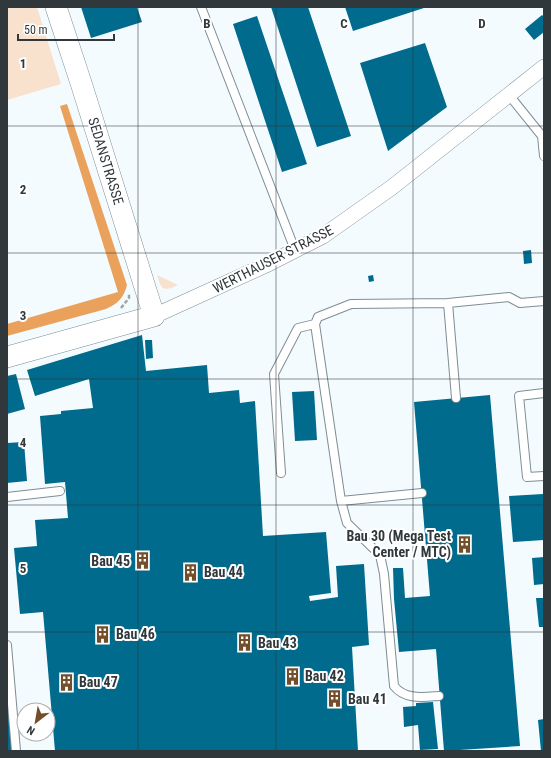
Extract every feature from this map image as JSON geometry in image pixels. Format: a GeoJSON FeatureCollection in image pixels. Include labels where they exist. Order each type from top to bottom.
{"type":"FeatureCollection","features":[{"type":"Feature","properties":{"kind":"main road","name":"SEDANSTRASSE"},"geometry":{"type":"LineString","coordinates":[[56,7],[154,316]]}},
{"type":"Feature","properties":{"kind":"main road","name":"WERTHAUSER STRASSE"},"geometry":{"type":"LineString","coordinates":[[7,357],[154,316]]}},
{"type":"Feature","properties":{"kind":"street","name":"WERTHAUSER STRASSE"},"geometry":{"type":"LineString","coordinates":[[154,316],[266,266],[323,236],[391,188],[544,67]]}},
{"type":"Feature","properties":{"kind":"lane"},"geometry":{"type":"LineString","coordinates":[[201,7],[295,250]]}},
{"type":"Feature","properties":{"kind":"lane"},"geometry":{"type":"LineString","coordinates":[[509,95],[542,136],[544,156]]}},
{"type":"Feature","properties":{"kind":"lane"},"geometry":{"type":"LineString","coordinates":[[440,696],[415,698],[399,692],[394,686],[384,574],[380,554],[347,523],[341,501],[316,324],[318,317],[351,304],[448,303],[509,297],[520,303],[544,301]]}},
{"type":"Feature","properties":{"kind":"lane"},"geometry":{"type":"LineString","coordinates":[[448,303],[456,398]]}},
{"type":"Feature","properties":{"kind":"lane"},"geometry":{"type":"LineString","coordinates":[[281,473],[274,374],[298,328],[316,324]]}},
{"type":"Feature","properties":{"kind":"lane"},"geometry":{"type":"LineString","coordinates":[[544,392],[519,396],[527,477],[544,476]]}},
{"type":"Feature","properties":{"kind":"lane"},"geometry":{"type":"LineString","coordinates":[[7,497],[60,491]]}},
{"type":"Feature","properties":{"kind":"lane"},"geometry":{"type":"LineString","coordinates":[[341,501],[422,493]]}},
{"type":"Feature","properties":{"kind":"lane"},"geometry":{"type":"LineString","coordinates":[[7,644],[16,751]]}},
{"type":"Feature","properties":{"kind":"path"},"geometry":{"type":"LineString","coordinates":[[115,311],[120,308],[129,298],[130,291]]}},
{"type":"Feature","properties":{"kind":"shaded area"},"geometry":{"type":"Polygon","coordinates":[[[7,7],[37,7],[61,84],[7,100],[7,7]]]}},
{"type":"Feature","properties":{"kind":"shaded area"},"geometry":{"type":"Polygon","coordinates":[[[67,104],[127,285],[120,300],[106,309],[7,336],[7,324],[118,292],[60,106],[67,104]]]}},
{"type":"Feature","properties":{"kind":"shaded area"},"geometry":{"type":"Polygon","coordinates":[[[157,275],[178,285],[166,289],[160,284],[157,275]]]}},
{"type":"Feature","properties":{"kind":"building"},"geometry":{"type":"Polygon","coordinates":[[[81,7],[137,7],[142,22],[91,38],[81,7]]]}},
{"type":"Feature","properties":{"kind":"building"},"geometry":{"type":"Polygon","coordinates":[[[271,7],[308,7],[351,136],[317,147],[271,7]]]}},
{"type":"Feature","properties":{"kind":"building"},"geometry":{"type":"Polygon","coordinates":[[[345,7],[427,7],[353,31],[345,7]]]}},
{"type":"Feature","properties":{"kind":"building"},"geometry":{"type":"Polygon","coordinates":[[[542,15],[544,17],[544,32],[534,40],[525,29],[542,15]]]}},
{"type":"Feature","properties":{"kind":"building"},"geometry":{"type":"Polygon","coordinates":[[[257,16],[307,164],[282,172],[233,24],[257,16]]]}},
{"type":"Feature","properties":{"kind":"building"},"geometry":{"type":"Polygon","coordinates":[[[425,43],[447,107],[388,151],[360,63],[425,43]]]}},
{"type":"Feature","properties":{"kind":"building"},"geometry":{"type":"Polygon","coordinates":[[[531,250],[532,263],[524,264],[523,251],[531,250]]]}},
{"type":"Feature","properties":{"kind":"building"},"geometry":{"type":"Polygon","coordinates":[[[373,275],[374,281],[369,282],[368,276],[373,275]]]}},
{"type":"Feature","properties":{"kind":"building"},"geometry":{"type":"Polygon","coordinates":[[[142,335],[146,371],[207,365],[209,393],[239,390],[240,403],[255,401],[263,536],[326,532],[331,593],[309,596],[310,601],[338,597],[336,566],[364,564],[369,645],[352,647],[358,751],[55,751],[56,702],[51,702],[43,612],[20,614],[14,548],[37,546],[35,520],[68,518],[65,482],[45,484],[40,416],[61,414],[61,411],[93,408],[89,379],[35,396],[27,370],[142,335]]]}},
{"type":"Feature","properties":{"kind":"building"},"geometry":{"type":"Polygon","coordinates":[[[145,340],[152,340],[153,358],[146,359],[145,340]]]}},
{"type":"Feature","properties":{"kind":"building"},"geometry":{"type":"Polygon","coordinates":[[[16,374],[25,409],[7,414],[7,376],[16,374]]]}},
{"type":"Feature","properties":{"kind":"building"},"geometry":{"type":"Polygon","coordinates":[[[314,391],[317,440],[295,441],[292,392],[314,391]]]}},
{"type":"Feature","properties":{"kind":"building","name":"Bau 30 (Mega Test Center / MTC)"},"geometry":{"type":"Polygon","coordinates":[[[490,395],[520,746],[444,751],[436,649],[399,652],[394,599],[393,568],[403,568],[405,598],[430,596],[414,402],[490,395]]]}},
{"type":"Feature","properties":{"kind":"building"},"geometry":{"type":"Polygon","coordinates":[[[24,442],[27,481],[7,483],[7,443],[24,442]]]}},
{"type":"Feature","properties":{"kind":"building"},"geometry":{"type":"Polygon","coordinates":[[[543,494],[544,540],[513,542],[509,496],[543,494]]]}},
{"type":"Feature","properties":{"kind":"building"},"geometry":{"type":"Polygon","coordinates":[[[544,557],[544,584],[534,585],[532,558],[544,557]]]}},
{"type":"Feature","properties":{"kind":"building"},"geometry":{"type":"Polygon","coordinates":[[[536,598],[544,598],[544,627],[539,627],[536,598]]]}},
{"type":"Feature","properties":{"kind":"building"},"geometry":{"type":"Polygon","coordinates":[[[8,694],[13,751],[7,751],[8,694]]]}},
{"type":"Feature","properties":{"kind":"building"},"geometry":{"type":"Polygon","coordinates":[[[433,702],[438,749],[420,750],[418,725],[404,727],[403,707],[416,706],[416,703],[433,702]]]}},
{"type":"Feature","properties":{"kind":"building"},"geometry":{"type":"Polygon","coordinates":[[[544,719],[544,751],[541,751],[538,720],[544,719]]]}},
{"type":"Feature","properties":{"kind":"place","name":"Bau 30 (Mega Test Center / MTC)"},"geometry":{"type":"Point","coordinates":[464,544]}},
{"type":"Feature","properties":{"kind":"place","name":"Bau 45"},"geometry":{"type":"Point","coordinates":[143,561]}},
{"type":"Feature","properties":{"kind":"place","name":"Bau 44"},"geometry":{"type":"Point","coordinates":[191,572]}},
{"type":"Feature","properties":{"kind":"place","name":"Bau 46"},"geometry":{"type":"Point","coordinates":[103,634]}},
{"type":"Feature","properties":{"kind":"place","name":"Bau 43"},"geometry":{"type":"Point","coordinates":[245,643]}},
{"type":"Feature","properties":{"kind":"place","name":"Bau 42"},"geometry":{"type":"Point","coordinates":[292,676]}},
{"type":"Feature","properties":{"kind":"place","name":"Bau 47"},"geometry":{"type":"Point","coordinates":[66,682]}},
{"type":"Feature","properties":{"kind":"place","name":"Bau 41"},"geometry":{"type":"Point","coordinates":[335,699]}}]}
